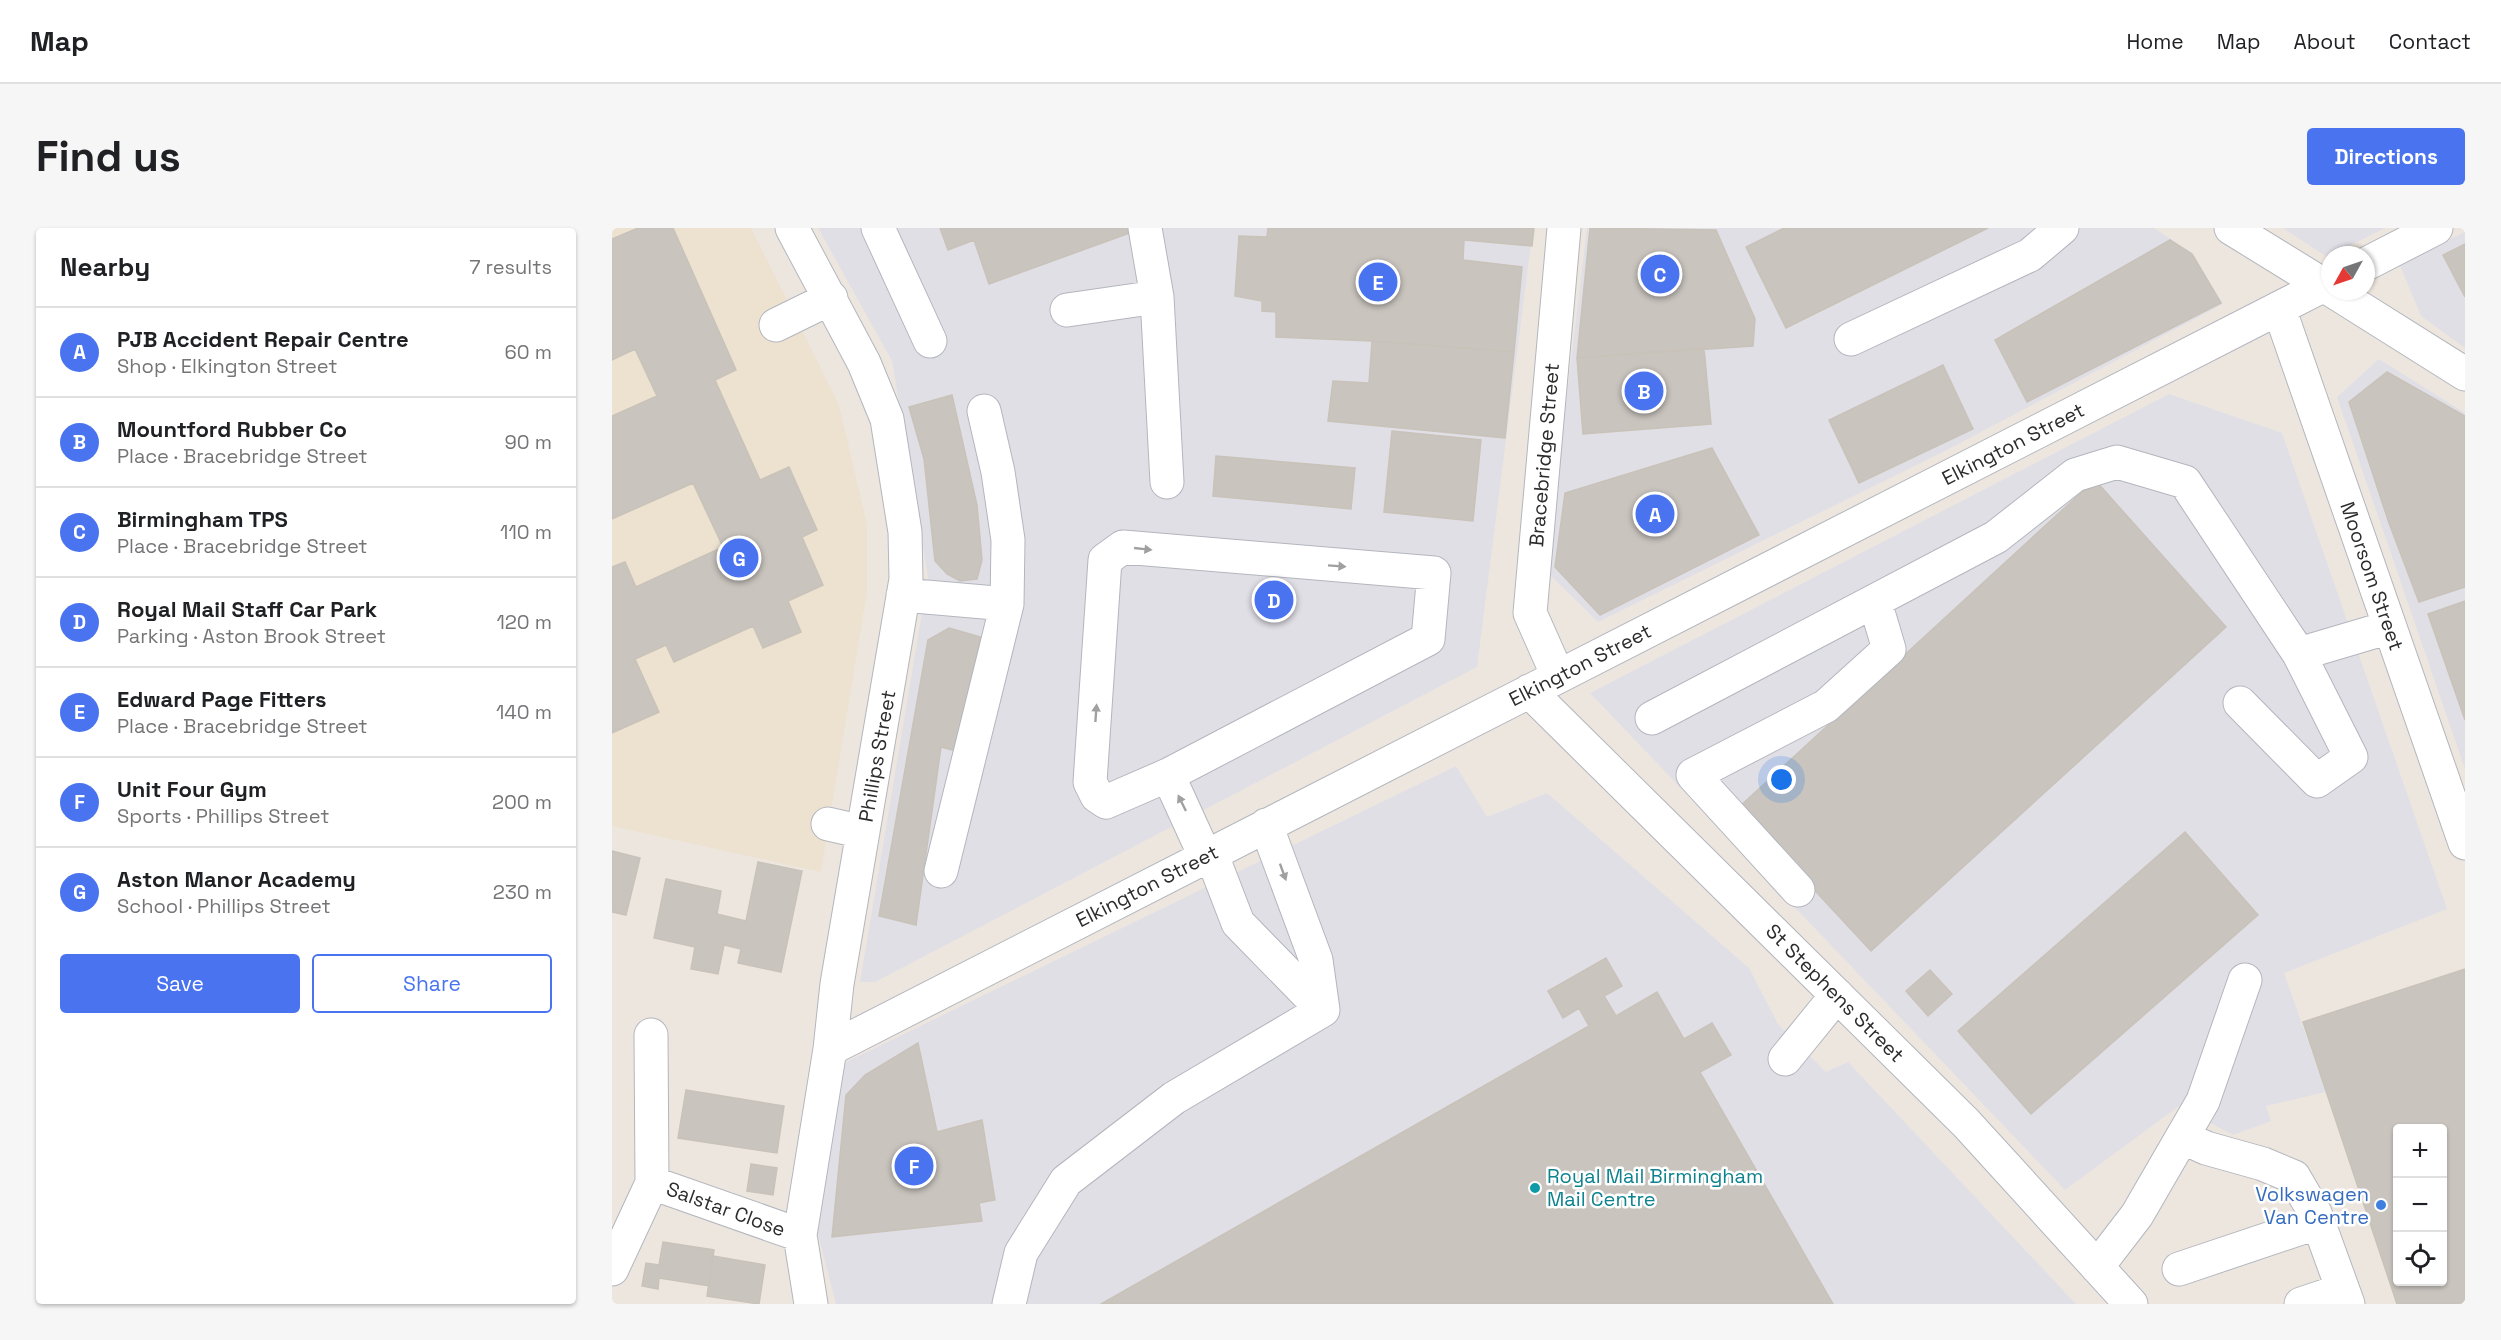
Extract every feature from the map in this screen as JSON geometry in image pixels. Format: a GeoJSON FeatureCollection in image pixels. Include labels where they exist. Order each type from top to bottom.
{"type":"FeatureCollection","features":[{"type":"Feature","properties":{"kind":"street","name":"Phillips Street"},"geometry":{"type":"LineString","coordinates":[[792,228],[864,363],[887,419],[905,532],[903,595],[837,984],[830,1049],[800,1235],[811,1304]]}},
{"type":"Feature","properties":{"kind":"street"},"geometry":{"type":"LineString","coordinates":[[878,228],[930,341]]}},
{"type":"Feature","properties":{"kind":"street"},"geometry":{"type":"LineString","coordinates":[[1145,228],[1157,297],[1167,482]]}},
{"type":"Feature","properties":{"kind":"street","name":"Bracebridge Street"},"geometry":{"type":"LineString","coordinates":[[1558,676],[1530,613],[1564,228]]}},
{"type":"Feature","properties":{"kind":"street"},"geometry":{"type":"LineString","coordinates":[[1851,339],[2030,255],[2062,228]]}},
{"type":"Feature","properties":{"kind":"street"},"geometry":{"type":"LineString","coordinates":[[2231,228],[2321,282]]}},
{"type":"Feature","properties":{"kind":"street"},"geometry":{"type":"LineString","coordinates":[[2375,259],[2436,228]]}},
{"type":"Feature","properties":{"kind":"street","name":"Elkington Street"},"geometry":{"type":"LineString","coordinates":[[830,1049],[2279,308],[2321,290]]}},
{"type":"Feature","properties":{"kind":"street"},"geometry":{"type":"LineString","coordinates":[[1067,310],[1157,297]]}},
{"type":"Feature","properties":{"kind":"street"},"geometry":{"type":"LineString","coordinates":[[776,325],[831,298]]}},
{"type":"Feature","properties":{"kind":"street"},"geometry":{"type":"LineString","coordinates":[[2349,300],[2465,374]]}},
{"type":"Feature","properties":{"kind":"street","name":"Moorsom Street"},"geometry":{"type":"LineString","coordinates":[[2279,308],[2465,843]]}},
{"type":"Feature","properties":{"kind":"street"},"geometry":{"type":"LineString","coordinates":[[940,871],[1007,604],[1008,540],[998,472],[984,411]]}},
{"type":"Feature","properties":{"kind":"street"},"geometry":{"type":"LineString","coordinates":[[1652,718],[1996,537],[2075,475],[2117,462],[2185,482],[2299,654],[2351,757],[2317,781],[2240,703]]}},
{"type":"Feature","properties":{"kind":"street"},"geometry":{"type":"LineString","coordinates":[[1123,548],[1434,573],[1428,639],[1178,770],[1107,802],[1097,796],[1090,782],[1105,560],[1123,548]]}},
{"type":"Feature","properties":{"kind":"street"},"geometry":{"type":"LineString","coordinates":[[903,595],[1007,604]]}},
{"type":"Feature","properties":{"kind":"street"},"geometry":{"type":"LineString","coordinates":[[1798,890],[1693,775],[1826,706],[1889,649],[1875,602]]}},
{"type":"Feature","properties":{"kind":"street"},"geometry":{"type":"LineString","coordinates":[[2299,654],[2390,627]]}},
{"type":"Feature","properties":{"kind":"street","name":"St Stephens Street"},"geometry":{"type":"LineString","coordinates":[[1528,692],[1966,1123],[2131,1304]]}},
{"type":"Feature","properties":{"kind":"street"},"geometry":{"type":"LineString","coordinates":[[1178,770],[1215,852],[1238,923],[1323,1010]]}},
{"type":"Feature","properties":{"kind":"street"},"geometry":{"type":"LineString","coordinates":[[828,824],[863,832]]}},
{"type":"Feature","properties":{"kind":"street"},"geometry":{"type":"LineString","coordinates":[[1266,825],[1316,960],[1323,1010]]}},
{"type":"Feature","properties":{"kind":"street"},"geometry":{"type":"LineString","coordinates":[[2097,1267],[2138,1215],[2203,1101],[2245,980]]}},
{"type":"Feature","properties":{"kind":"street"},"geometry":{"type":"LineString","coordinates":[[1785,1059],[1837,995]]}},
{"type":"Feature","properties":{"kind":"street"},"geometry":{"type":"LineString","coordinates":[[1010,1304],[1021,1253],[1066,1181],[1174,1098],[1323,1010]]}},
{"type":"Feature","properties":{"kind":"street","name":"Salstar Close"},"geometry":{"type":"LineString","coordinates":[[612,1269],[652,1183],[651,1035]]}},
{"type":"Feature","properties":{"kind":"street"},"geometry":{"type":"LineString","coordinates":[[2182,1137],[2206,1148],[2263,1164],[2294,1177],[2319,1222],[2345,1297],[2301,1304]]}},
{"type":"Feature","properties":{"kind":"street","name":"Salstar Close"},"geometry":{"type":"LineString","coordinates":[[652,1183],[800,1235]]}},
{"type":"Feature","properties":{"kind":"street"},"geometry":{"type":"LineString","coordinates":[[2179,1269],[2319,1222]]}},
{"type":"Feature","properties":{"kind":"shaded area"},"geometry":{"type":"Polygon","coordinates":[[[612,228],[751,228],[839,405],[867,525],[867,591],[821,872],[612,826],[612,228]]]}},
{"type":"Feature","properties":{"kind":"shaded area"},"geometry":{"type":"Polygon","coordinates":[[[818,228],[1533,228],[1477,667],[875,982],[860,982],[928,577],[892,361],[818,228]]]}},
{"type":"Feature","properties":{"kind":"shaded area"},"geometry":{"type":"Polygon","coordinates":[[[1587,228],[2154,228],[2193,254],[2223,304],[1945,451],[1598,622],[1546,571],[1587,228]]]}},
{"type":"Feature","properties":{"kind":"shaded area"},"geometry":{"type":"Polygon","coordinates":[[[2283,228],[2385,228],[2349,246],[2321,246],[2321,253],[2283,228]]]}},
{"type":"Feature","properties":{"kind":"shaded area"},"geometry":{"type":"Polygon","coordinates":[[[2465,232],[2465,348],[2421,316],[2399,263],[2465,232]]]}},
{"type":"Feature","properties":{"kind":"shaded area"},"geometry":{"type":"Polygon","coordinates":[[[2379,359],[2465,413],[2465,769],[2337,397],[2379,359]]]}},
{"type":"Feature","properties":{"kind":"shaded area"},"geometry":{"type":"Polygon","coordinates":[[[2169,394],[2282,433],[2447,909],[2284,973],[2326,1092],[2266,1106],[2271,1121],[2233,1135],[2179,1106],[2065,1190],[1590,693],[2169,394]]]}},
{"type":"Feature","properties":{"kind":"shaded area"},"geometry":{"type":"Polygon","coordinates":[[[1456,766],[1487,817],[1547,793],[1749,968],[1778,1024],[1826,1072],[1848,1062],[2076,1304],[836,1304],[815,1222],[842,1064],[1456,766]]]}},
{"type":"Feature","properties":{"kind":"building"},"geometry":{"type":"Polygon","coordinates":[[[638,228],[673,228],[736,370],[715,380],[760,480],[789,467],[817,530],[802,537],[823,585],[788,601],[801,632],[763,648],[753,626],[674,662],[666,645],[635,659],[659,712],[612,733],[612,567],[625,562],[636,587],[723,547],[693,483],[612,519],[612,416],[657,396],[635,349],[612,360],[612,239],[638,228]]]}},
{"type":"Feature","properties":{"kind":"building"},"geometry":{"type":"Polygon","coordinates":[[[940,228],[1134,228],[1135,231],[989,284],[974,240],[948,250],[940,228]]]}},
{"type":"Feature","properties":{"kind":"building"},"geometry":{"type":"Polygon","coordinates":[[[1268,228],[1534,228],[1532,246],[1464,240],[1463,260],[1522,267],[1514,352],[1372,341],[1276,337],[1276,312],[1262,311],[1262,301],[1235,296],[1239,236],[1267,237],[1268,228]]]}},
{"type":"Feature","properties":{"kind":"building"},"geometry":{"type":"Polygon","coordinates":[[[1590,228],[1716,230],[1755,319],[1753,346],[1577,358],[1590,228]]]}},
{"type":"Feature","properties":{"kind":"building"},"geometry":{"type":"Polygon","coordinates":[[[1784,228],[1988,228],[1786,328],[1746,247],[1784,228]]]}},
{"type":"Feature","properties":{"kind":"building"},"geometry":{"type":"Polygon","coordinates":[[[2170,240],[2192,254],[2221,303],[2027,402],[1995,340],[2170,240]]]}},
{"type":"Feature","properties":{"kind":"building"},"geometry":{"type":"Polygon","coordinates":[[[2465,244],[2465,297],[2443,255],[2465,244]]]}},
{"type":"Feature","properties":{"kind":"building"},"geometry":{"type":"Polygon","coordinates":[[[1372,341],[1514,352],[1505,438],[1328,421],[1333,381],[1369,383],[1372,341]]]}},
{"type":"Feature","properties":{"kind":"building"},"geometry":{"type":"Polygon","coordinates":[[[1704,348],[1711,424],[1583,434],[1577,358],[1704,348]]]}},
{"type":"Feature","properties":{"kind":"building"},"geometry":{"type":"Polygon","coordinates":[[[1943,365],[1973,429],[1859,483],[1829,420],[1943,365]]]}},
{"type":"Feature","properties":{"kind":"building"},"geometry":{"type":"Polygon","coordinates":[[[2387,372],[2465,416],[2465,587],[2419,602],[2389,523],[2349,402],[2387,372]]]}},
{"type":"Feature","properties":{"kind":"building"},"geometry":{"type":"Polygon","coordinates":[[[952,395],[977,505],[982,560],[977,579],[960,581],[947,574],[935,561],[924,459],[909,407],[952,395]]]}},
{"type":"Feature","properties":{"kind":"building"},"geometry":{"type":"Polygon","coordinates":[[[1392,431],[1481,440],[1473,521],[1384,512],[1392,431]]]}},
{"type":"Feature","properties":{"kind":"building"},"geometry":{"type":"Polygon","coordinates":[[[1712,448],[1759,535],[1600,615],[1555,567],[1565,493],[1712,448]]]}},
{"type":"Feature","properties":{"kind":"building"},"geometry":{"type":"Polygon","coordinates":[[[1216,456],[1355,468],[1351,509],[1213,496],[1216,456]]]}},
{"type":"Feature","properties":{"kind":"building"},"geometry":{"type":"Polygon","coordinates":[[[2095,480],[2226,627],[1871,951],[1738,808],[2095,480]]]}},
{"type":"Feature","properties":{"kind":"building"},"geometry":{"type":"Polygon","coordinates":[[[2465,601],[2465,720],[2428,614],[2465,601]]]}},
{"type":"Feature","properties":{"kind":"building"},"geometry":{"type":"Polygon","coordinates":[[[949,628],[984,638],[964,753],[941,747],[916,925],[879,916],[928,640],[949,628]]]}},
{"type":"Feature","properties":{"kind":"building"},"geometry":{"type":"Polygon","coordinates":[[[2185,832],[2258,915],[2031,1114],[1958,1031],[2185,832]]]}},
{"type":"Feature","properties":{"kind":"building"},"geometry":{"type":"Polygon","coordinates":[[[612,851],[640,858],[626,915],[612,912],[612,851]]]}},
{"type":"Feature","properties":{"kind":"building"},"geometry":{"type":"Polygon","coordinates":[[[758,862],[802,871],[781,972],[738,963],[741,949],[724,945],[718,974],[691,969],[695,947],[654,938],[666,879],[721,891],[717,914],[746,921],[758,862]]]}},
{"type":"Feature","properties":{"kind":"building","name":"Royal Mail Birmingham Mail Centre"},"geometry":{"type":"Polygon","coordinates":[[[1606,958],[1622,986],[1604,996],[1616,1016],[1657,992],[1684,1039],[1712,1023],[1731,1055],[1700,1072],[1833,1304],[1101,1304],[1589,1026],[1579,1008],[1563,1018],[1548,991],[1606,958]]]}},
{"type":"Feature","properties":{"kind":"building","name":"Volkswagen Van Centre"},"geometry":{"type":"Polygon","coordinates":[[[2465,969],[2465,1304],[2397,1304],[2303,1022],[2465,969]]]}},
{"type":"Feature","properties":{"kind":"building"},"geometry":{"type":"Polygon","coordinates":[[[1930,970],[1952,994],[1928,1016],[1906,991],[1930,970]]]}},
{"type":"Feature","properties":{"kind":"building"},"geometry":{"type":"Polygon","coordinates":[[[918,1043],[937,1132],[982,1120],[995,1200],[979,1203],[982,1221],[832,1237],[846,1095],[865,1075],[918,1043]]]}},
{"type":"Feature","properties":{"kind":"building"},"geometry":{"type":"Polygon","coordinates":[[[686,1090],[784,1106],[777,1153],[678,1138],[686,1090]]]}},
{"type":"Feature","properties":{"kind":"building"},"geometry":{"type":"Polygon","coordinates":[[[751,1164],[777,1168],[773,1195],[747,1191],[751,1164]]]}},
{"type":"Feature","properties":{"kind":"building"},"geometry":{"type":"Polygon","coordinates":[[[663,1242],[714,1250],[709,1286],[659,1278],[658,1289],[642,1286],[646,1263],[659,1265],[663,1242]]]}},
{"type":"Feature","properties":{"kind":"building"},"geometry":{"type":"Polygon","coordinates":[[[713,1256],[765,1265],[759,1304],[707,1296],[713,1256]]]}},
{"type":"Feature","properties":{"kind":"place","name":"Birmingham TPS"},"geometry":{"type":"Point","coordinates":[1660,274]}},
{"type":"Feature","properties":{"kind":"place","name":"Edward Page Fitters"},"geometry":{"type":"Point","coordinates":[1378,282]}},
{"type":"Feature","properties":{"kind":"place","name":"Mountford Rubber Co"},"geometry":{"type":"Point","coordinates":[1644,391]}},
{"type":"Feature","properties":{"kind":"place","name":"PJB Accident Repair Centre"},"geometry":{"type":"Point","coordinates":[1655,514]}},
{"type":"Feature","properties":{"kind":"place","name":"Aston Manor Academy"},"geometry":{"type":"Point","coordinates":[739,558]}},
{"type":"Feature","properties":{"kind":"place","name":"Royal Mail Staff Car Park"},"geometry":{"type":"Point","coordinates":[1274,600]}},
{"type":"Feature","properties":{"kind":"place","name":"Unit Four Gym"},"geometry":{"type":"Point","coordinates":[914,1166]}},
{"type":"Feature","properties":{"kind":"place","name":"Royal Mail Birmingham Mail Centre"},"geometry":{"type":"Point","coordinates":[1535,1188]}},
{"type":"Feature","properties":{"kind":"place","name":"Volkswagen Van Centre"},"geometry":{"type":"Point","coordinates":[2381,1205]}}]}
